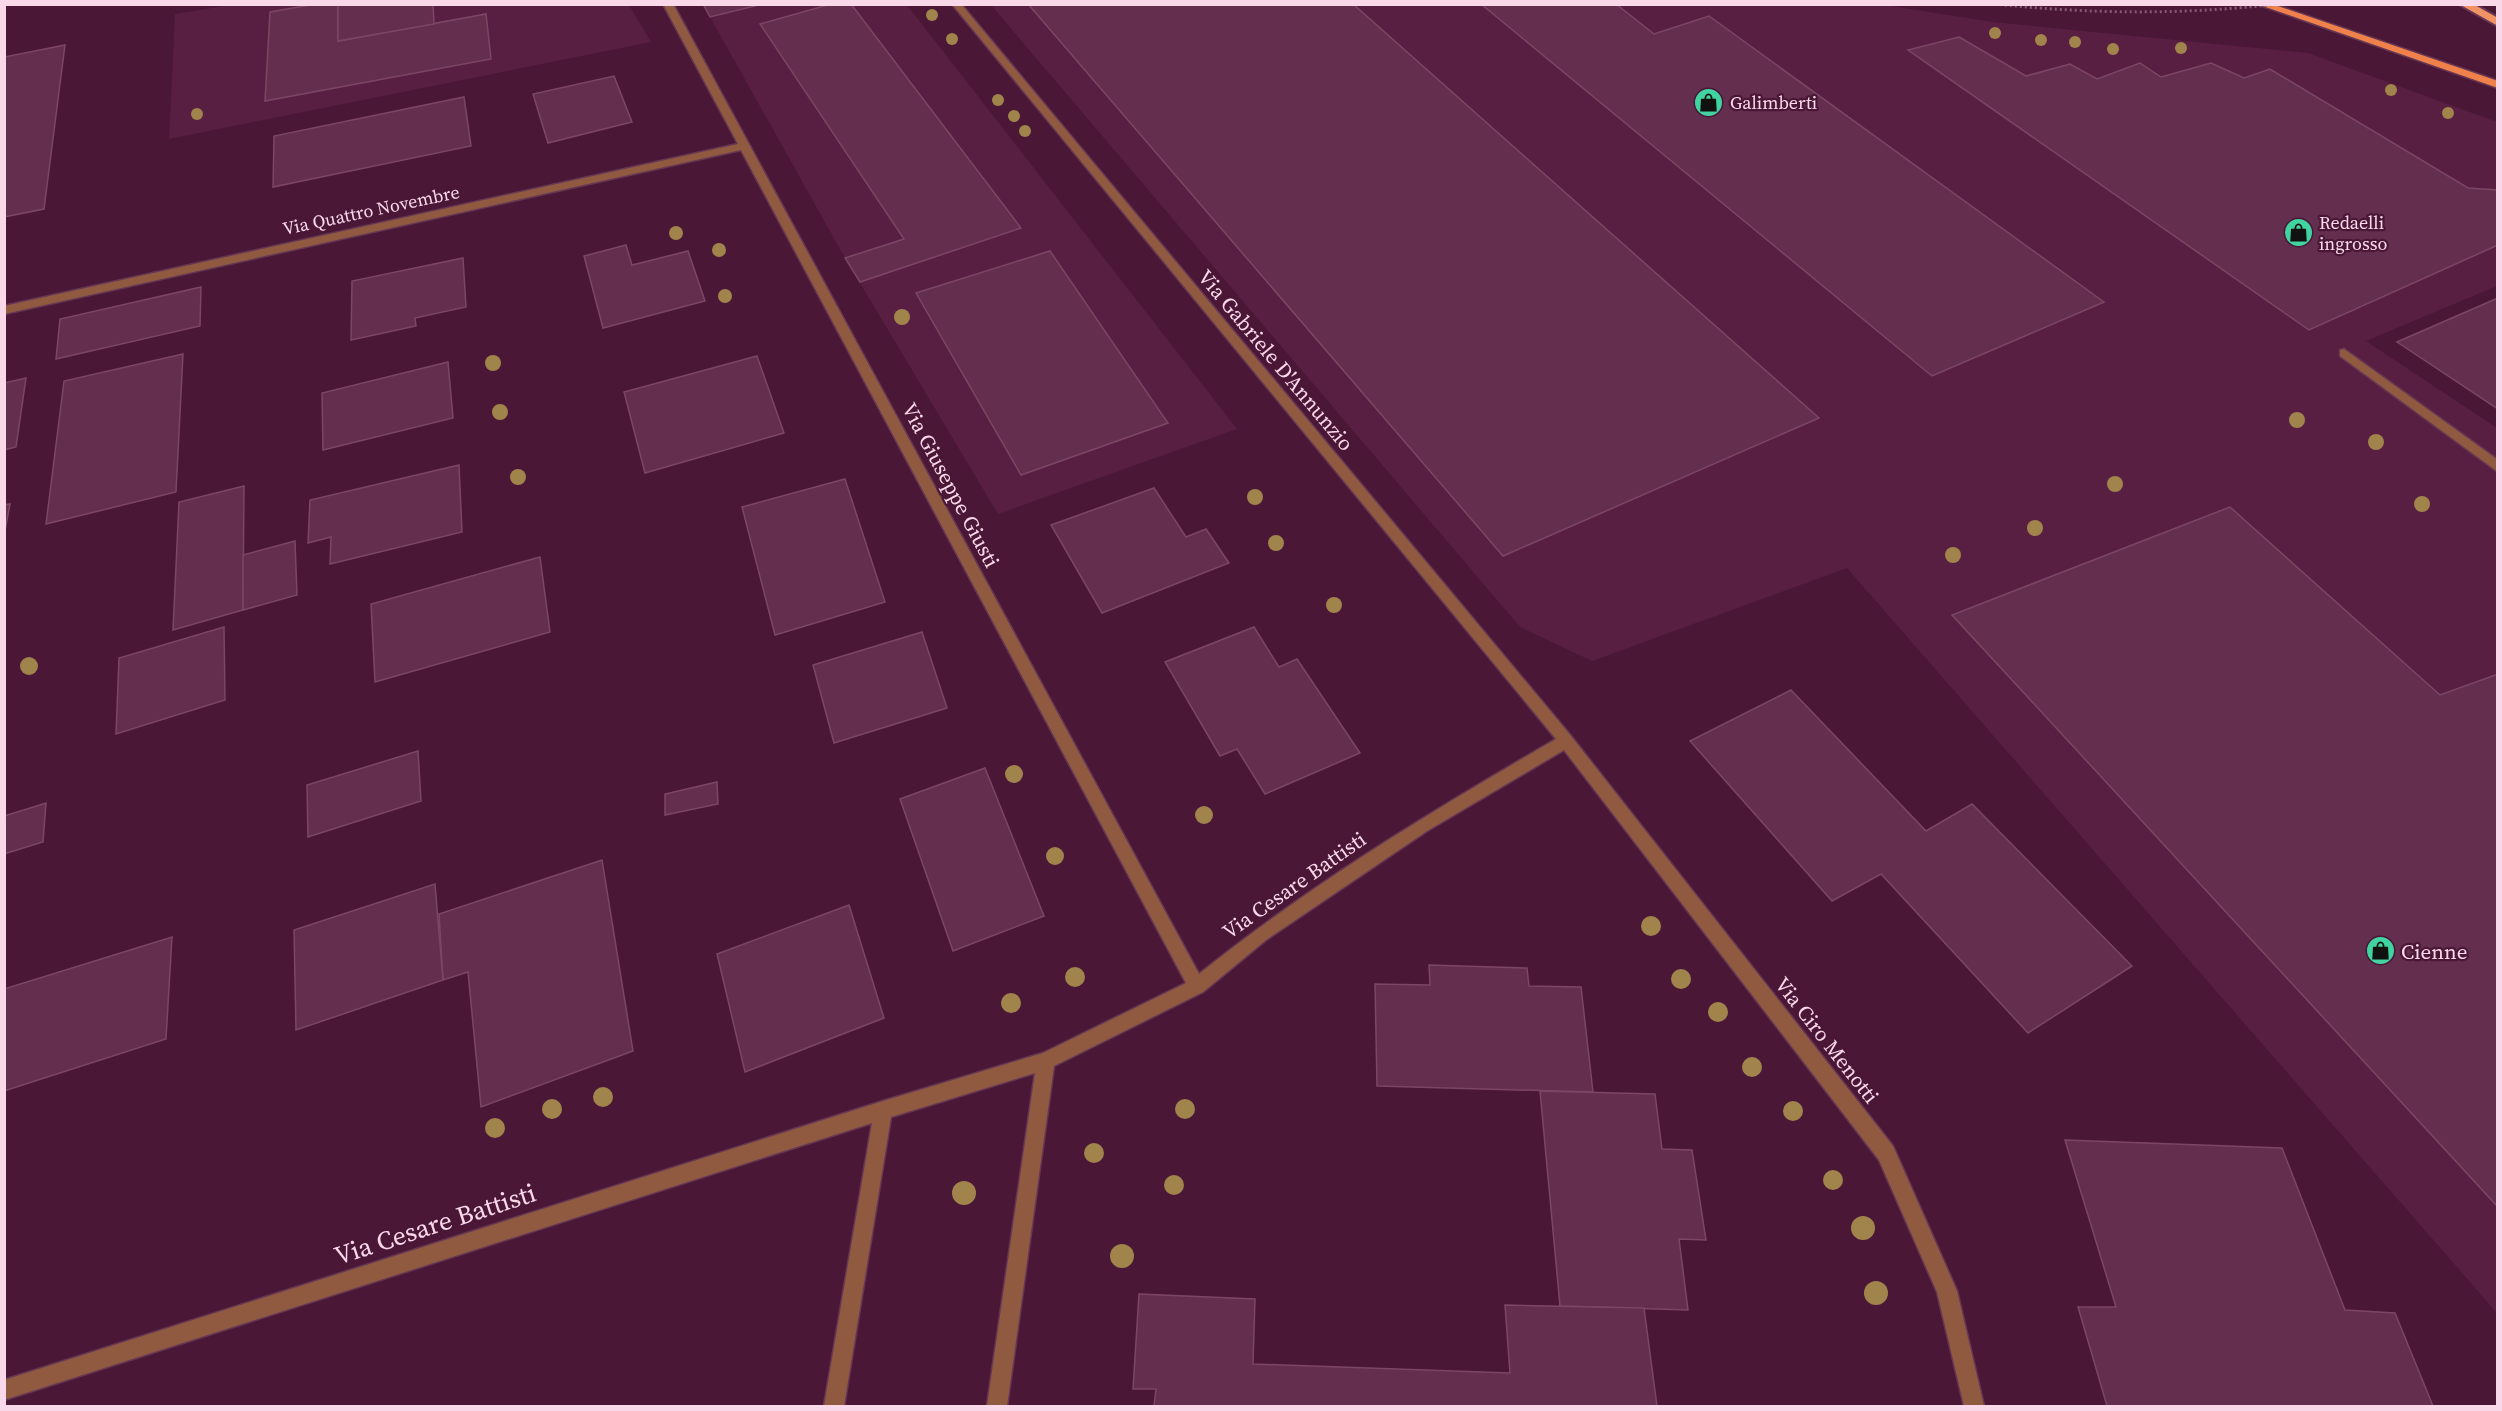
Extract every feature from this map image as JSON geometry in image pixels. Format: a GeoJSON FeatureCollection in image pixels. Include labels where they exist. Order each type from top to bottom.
{"type":"FeatureCollection","features":[{"type":"Feature","properties":{"kind":"highway"},"geometry":{"type":"LineString","coordinates":[[2464,4],[2498,23]]}},
{"type":"Feature","properties":{"kind":"main road"},"geometry":{"type":"LineString","coordinates":[[2261,4],[2498,85]]}},
{"type":"Feature","properties":{"kind":"street","name":"Via Giuseppe Giusti"},"geometry":{"type":"LineString","coordinates":[[668,4],[1197,986]]}},
{"type":"Feature","properties":{"kind":"street","name":"Via Gabriele D'Annunzio"},"geometry":{"type":"LineString","coordinates":[[956,4],[1566,741]]}},
{"type":"Feature","properties":{"kind":"street","name":"Via Quattro Novembre"},"geometry":{"type":"LineString","coordinates":[[4,310],[746,146]]}},
{"type":"Feature","properties":{"kind":"street"},"geometry":{"type":"LineString","coordinates":[[2344,353],[2498,467]]}},
{"type":"Feature","properties":{"kind":"street","name":"Via Cesare Battisti"},"geometry":{"type":"LineString","coordinates":[[4,1390],[883,1110],[1046,1061],[1197,986],[1260,935],[1330,886],[1421,826],[1566,741]]}},
{"type":"Feature","properties":{"kind":"street","name":"Via Ciro Menotti"},"geometry":{"type":"LineString","coordinates":[[1566,741],[1886,1154],[1947,1292],[1974,1407]]}},
{"type":"Feature","properties":{"kind":"street"},"geometry":{"type":"LineString","coordinates":[[997,1407],[1046,1061]]}},
{"type":"Feature","properties":{"kind":"street"},"geometry":{"type":"LineString","coordinates":[[834,1407],[883,1110]]}},
{"type":"Feature","properties":{"kind":"path"},"geometry":{"type":"LineString","coordinates":[[1995,4],[2089,12],[2145,12],[2277,4]]}},
{"type":"Feature","properties":{"kind":"shaded area"},"geometry":{"type":"Polygon","coordinates":[[[236,4],[629,5],[651,42],[169,139],[175,14],[236,4]]]}},
{"type":"Feature","properties":{"kind":"shaded area"},"geometry":{"type":"Polygon","coordinates":[[[761,5],[907,5],[1237,429],[998,514],[845,258],[710,17],[761,5]]]}},
{"type":"Feature","properties":{"kind":"shaded area"},"geometry":{"type":"Polygon","coordinates":[[[991,5],[1885,5],[1992,22],[2308,53],[2497,122],[2497,286],[2366,341],[2497,428],[2497,1313],[1847,568],[1592,661],[1520,627],[991,5]]]}},
{"type":"Feature","properties":{"kind":"building"},"geometry":{"type":"Polygon","coordinates":[[[316,4],[338,4],[338,41],[486,14],[491,59],[265,101],[270,12],[316,4]]]}},
{"type":"Feature","properties":{"kind":"building"},"geometry":{"type":"Polygon","coordinates":[[[338,4],[433,4],[434,24],[338,41],[338,4]]]}},
{"type":"Feature","properties":{"kind":"building"},"geometry":{"type":"Polygon","coordinates":[[[703,4],[754,4],[755,6],[710,17],[703,4]]]}},
{"type":"Feature","properties":{"kind":"building"},"geometry":{"type":"Polygon","coordinates":[[[831,4],[851,4],[1021,228],[860,282],[845,258],[904,239],[760,24],[831,4]]]}},
{"type":"Feature","properties":{"kind":"building"},"geometry":{"type":"Polygon","coordinates":[[[1028,4],[1353,4],[1819,418],[1503,556],[1028,4]]]}},
{"type":"Feature","properties":{"kind":"building"},"geometry":{"type":"Polygon","coordinates":[[[1481,4],[1616,4],[1654,34],[1709,16],[2104,302],[1932,376],[1481,4]]]}},
{"type":"Feature","properties":{"kind":"building"},"geometry":{"type":"Polygon","coordinates":[[[1959,37],[2026,76],[2070,64],[2097,79],[2140,63],[2161,77],[2211,63],[2244,78],[2270,69],[2468,188],[2498,190],[2498,245],[2309,330],[1908,50],[1959,37]]]}},
{"type":"Feature","properties":{"kind":"building"},"geometry":{"type":"Polygon","coordinates":[[[65,45],[44,209],[4,217],[4,57],[65,45]]]}},
{"type":"Feature","properties":{"kind":"building"},"geometry":{"type":"Polygon","coordinates":[[[614,76],[632,122],[548,143],[533,94],[614,76]]]}},
{"type":"Feature","properties":{"kind":"building"},"geometry":{"type":"Polygon","coordinates":[[[464,97],[471,146],[273,187],[274,136],[464,97]]]}},
{"type":"Feature","properties":{"kind":"building"},"geometry":{"type":"Polygon","coordinates":[[[626,245],[632,265],[688,251],[705,301],[603,328],[584,256],[626,245]]]}},
{"type":"Feature","properties":{"kind":"building"},"geometry":{"type":"Polygon","coordinates":[[[1050,251],[1168,423],[1021,475],[916,293],[1050,251]]]}},
{"type":"Feature","properties":{"kind":"building"},"geometry":{"type":"Polygon","coordinates":[[[463,258],[466,307],[415,318],[416,326],[351,340],[352,281],[463,258]]]}},
{"type":"Feature","properties":{"kind":"building"},"geometry":{"type":"Polygon","coordinates":[[[201,287],[200,326],[56,359],[60,319],[201,287]]]}},
{"type":"Feature","properties":{"kind":"building"},"geometry":{"type":"Polygon","coordinates":[[[2498,298],[2498,409],[2397,342],[2498,298]]]}},
{"type":"Feature","properties":{"kind":"building"},"geometry":{"type":"Polygon","coordinates":[[[183,354],[176,492],[46,524],[64,381],[183,354]]]}},
{"type":"Feature","properties":{"kind":"building"},"geometry":{"type":"Polygon","coordinates":[[[757,356],[784,433],[645,473],[624,392],[757,356]]]}},
{"type":"Feature","properties":{"kind":"building"},"geometry":{"type":"Polygon","coordinates":[[[448,362],[453,418],[323,450],[322,393],[448,362]]]}},
{"type":"Feature","properties":{"kind":"building"},"geometry":{"type":"Polygon","coordinates":[[[26,378],[16,447],[4,450],[4,383],[26,378]]]}},
{"type":"Feature","properties":{"kind":"building"},"geometry":{"type":"Polygon","coordinates":[[[459,465],[462,532],[330,564],[331,537],[308,543],[310,500],[459,465]]]}},
{"type":"Feature","properties":{"kind":"building"},"geometry":{"type":"Polygon","coordinates":[[[845,479],[885,602],[775,635],[742,507],[845,479]]]}},
{"type":"Feature","properties":{"kind":"building"},"geometry":{"type":"Polygon","coordinates":[[[244,486],[243,610],[173,630],[179,502],[244,486]]]}},
{"type":"Feature","properties":{"kind":"building"},"geometry":{"type":"Polygon","coordinates":[[[1154,488],[1186,537],[1206,529],[1229,563],[1102,613],[1051,525],[1154,488]]]}},
{"type":"Feature","properties":{"kind":"building"},"geometry":{"type":"Polygon","coordinates":[[[10,504],[4,536],[4,505],[10,504]]]}},
{"type":"Feature","properties":{"kind":"building","name":"Cienne"},"geometry":{"type":"Polygon","coordinates":[[[2230,507],[2440,695],[2498,674],[2498,1207],[1952,615],[2230,507]]]}},
{"type":"Feature","properties":{"kind":"building"},"geometry":{"type":"Polygon","coordinates":[[[295,541],[297,595],[243,610],[243,555],[295,541]]]}},
{"type":"Feature","properties":{"kind":"building"},"geometry":{"type":"Polygon","coordinates":[[[540,557],[550,632],[375,682],[371,604],[540,557]]]}},
{"type":"Feature","properties":{"kind":"building"},"geometry":{"type":"Polygon","coordinates":[[[224,627],[225,700],[116,734],[119,658],[224,627]]]}},
{"type":"Feature","properties":{"kind":"building"},"geometry":{"type":"Polygon","coordinates":[[[1254,627],[1279,667],[1297,659],[1360,753],[1265,794],[1237,749],[1220,756],[1165,662],[1254,627]]]}},
{"type":"Feature","properties":{"kind":"building"},"geometry":{"type":"Polygon","coordinates":[[[922,632],[947,708],[834,743],[813,665],[922,632]]]}},
{"type":"Feature","properties":{"kind":"building"},"geometry":{"type":"Polygon","coordinates":[[[1791,690],[1926,831],[1972,804],[2132,966],[2028,1033],[1881,874],[1832,901],[1690,741],[1791,690]]]}},
{"type":"Feature","properties":{"kind":"building"},"geometry":{"type":"Polygon","coordinates":[[[418,751],[421,801],[308,837],[307,785],[418,751]]]}},
{"type":"Feature","properties":{"kind":"building"},"geometry":{"type":"Polygon","coordinates":[[[985,768],[1044,916],[953,951],[900,799],[985,768]]]}},
{"type":"Feature","properties":{"kind":"building"},"geometry":{"type":"Polygon","coordinates":[[[717,782],[718,804],[665,815],[665,794],[717,782]]]}},
{"type":"Feature","properties":{"kind":"building"},"geometry":{"type":"Polygon","coordinates":[[[46,803],[43,842],[4,854],[4,816],[46,803]]]}},
{"type":"Feature","properties":{"kind":"building"},"geometry":{"type":"Polygon","coordinates":[[[602,860],[633,1051],[481,1107],[468,972],[443,980],[439,914],[602,860]]]}},
{"type":"Feature","properties":{"kind":"building"},"geometry":{"type":"Polygon","coordinates":[[[435,884],[443,980],[296,1030],[294,930],[435,884]]]}},
{"type":"Feature","properties":{"kind":"building"},"geometry":{"type":"Polygon","coordinates":[[[849,905],[884,1018],[745,1072],[717,954],[849,905]]]}},
{"type":"Feature","properties":{"kind":"building"},"geometry":{"type":"Polygon","coordinates":[[[172,937],[166,1039],[4,1091],[4,989],[172,937]]]}},
{"type":"Feature","properties":{"kind":"building"},"geometry":{"type":"Polygon","coordinates":[[[1429,965],[1527,968],[1529,986],[1581,987],[1593,1092],[1377,1086],[1375,984],[1430,985],[1429,965]]]}},
{"type":"Feature","properties":{"kind":"building"},"geometry":{"type":"Polygon","coordinates":[[[1540,1091],[1655,1094],[1662,1149],[1692,1150],[1706,1240],[1679,1239],[1688,1310],[1560,1306],[1540,1091]]]}},
{"type":"Feature","properties":{"kind":"building"},"geometry":{"type":"Polygon","coordinates":[[[2065,1140],[2282,1148],[2345,1310],[2395,1313],[2433,1406],[2107,1406],[2078,1307],[2116,1307],[2065,1140]]]}},
{"type":"Feature","properties":{"kind":"building"},"geometry":{"type":"Polygon","coordinates":[[[1139,1294],[1255,1299],[1253,1364],[1510,1373],[1505,1305],[1644,1308],[1657,1406],[1154,1406],[1156,1389],[1133,1389],[1139,1294]]]}},
{"type":"Feature","properties":{"kind":"place","name":"Galimberti"},"geometry":{"type":"Point","coordinates":[1709,102]}},
{"type":"Feature","properties":{"kind":"place","name":"Redaelli ingrosso"},"geometry":{"type":"Point","coordinates":[2298,232]}},
{"type":"Feature","properties":{"kind":"place","name":"Cienne"},"geometry":{"type":"Point","coordinates":[2380,951]}}]}
